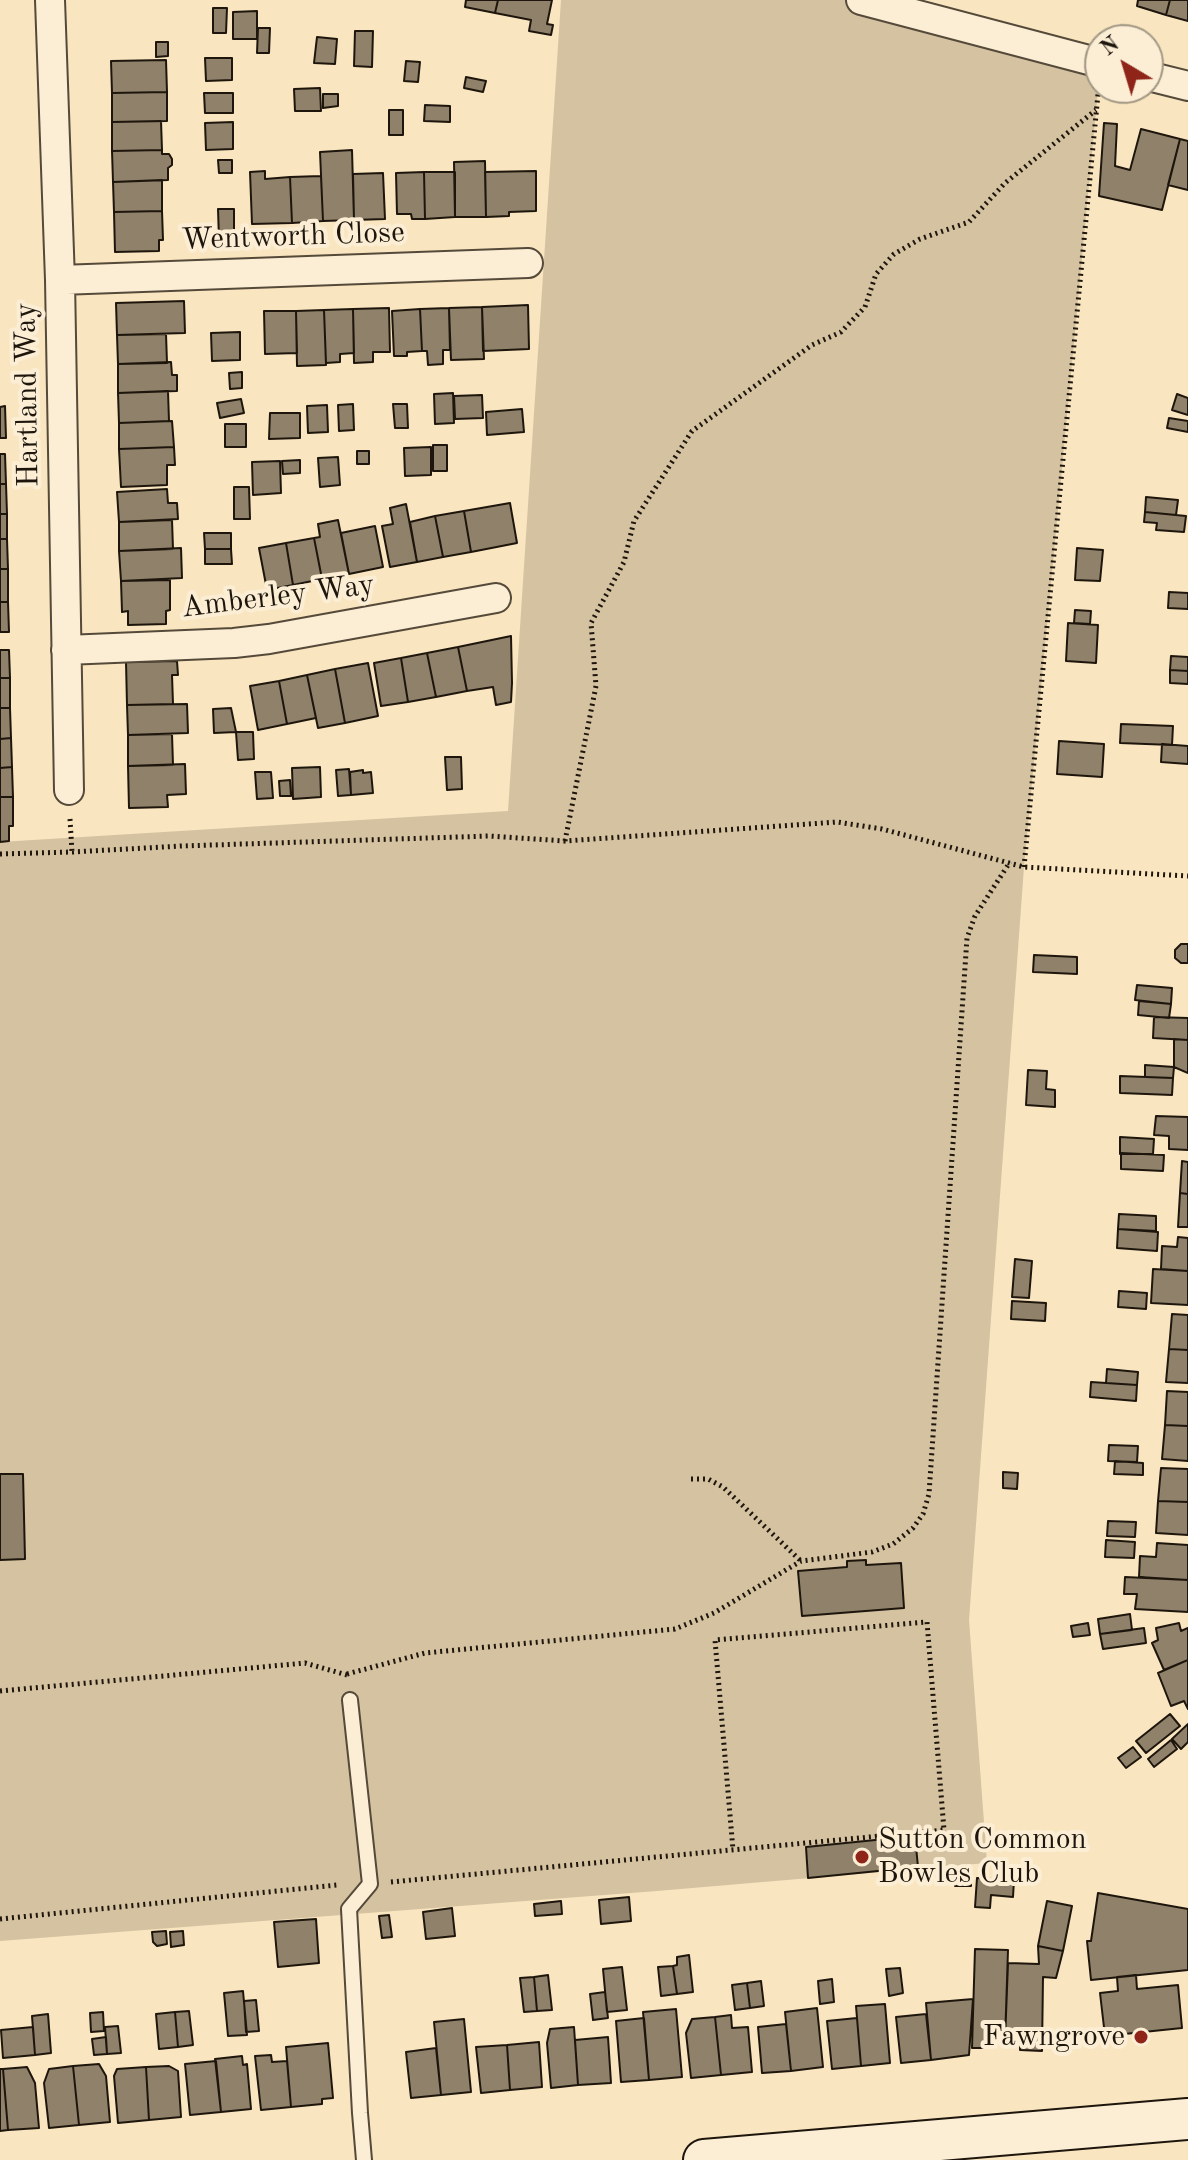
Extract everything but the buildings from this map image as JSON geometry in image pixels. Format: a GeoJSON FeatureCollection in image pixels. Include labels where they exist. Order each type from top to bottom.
{"type":"FeatureCollection","features":[{"type":"Feature","properties":{"kind":"main road"},"geometry":{"type":"LineString","coordinates":[[722,2159],[1188,2119]]}},
{"type":"Feature","properties":{"kind":"street","name":"Hartland Way"},"geometry":{"type":"LineString","coordinates":[[50,0],[60,280],[69,790]]}},
{"type":"Feature","properties":{"kind":"street"},"geometry":{"type":"LineString","coordinates":[[861,0],[1084,68]]}},
{"type":"Feature","properties":{"kind":"street"},"geometry":{"type":"LineString","coordinates":[[1164,80],[1188,86]]}},
{"type":"Feature","properties":{"kind":"street","name":"Wentworth Close"},"geometry":{"type":"LineString","coordinates":[[60,280],[528,263]]}},
{"type":"Feature","properties":{"kind":"street","name":"Amberley Way"},"geometry":{"type":"LineString","coordinates":[[66,650],[269,639],[496,598]]}},
{"type":"Feature","properties":{"kind":"lane"},"geometry":{"type":"LineString","coordinates":[[350,1700],[370,1884],[349,1909],[364,2160]]}},
{"type":"Feature","properties":{"kind":"path"},"geometry":{"type":"LineString","coordinates":[[1024,867],[1096,104]]}},
{"type":"Feature","properties":{"kind":"path"},"geometry":{"type":"LineString","coordinates":[[565,841],[596,686],[591,623],[624,562],[634,521],[692,431],[812,345],[841,332],[865,307],[876,274],[894,254],[920,239],[969,222],[1005,183],[1096,110]]}},
{"type":"Feature","properties":{"kind":"path"},"geometry":{"type":"LineString","coordinates":[[0,854],[489,836],[565,841],[837,822],[882,829],[1024,867],[1188,876]]}},
{"type":"Feature","properties":{"kind":"path"},"geometry":{"type":"LineString","coordinates":[[0,1691],[305,1663],[347,1674],[425,1653],[675,1629],[714,1613],[801,1561],[872,1552],[893,1544],[913,1528],[923,1514],[929,1494],[967,938],[975,916],[1010,862]]}},
{"type":"Feature","properties":{"kind":"path"},"geometry":{"type":"LineString","coordinates":[[691,1479],[708,1479],[723,1487],[801,1561]]}},
{"type":"Feature","properties":{"kind":"path"},"geometry":{"type":"LineString","coordinates":[[0,1919],[320,1886],[370,1884],[733,1850],[944,1830],[927,1622],[715,1640],[733,1850]]}},
{"type":"Feature","properties":{"kind":"path"},"geometry":{"type":"LineString","coordinates":[[347,1674],[350,1700]]}},
{"type":"Feature","properties":{"kind":"shaded area"},"geometry":{"type":"Polygon","coordinates":[[[561,0],[861,0],[1084,64],[1084,104],[1097,104],[1024,867],[969,1620],[987,1863],[0,1941],[0,842],[508,811],[561,0]]]}},
{"type":"Feature","properties":{"kind":"place","name":"Sutton Common Bowles Club"},"geometry":{"type":"Point","coordinates":[862,1857]}},
{"type":"Feature","properties":{"kind":"place","name":"Fawngrove"},"geometry":{"type":"Point","coordinates":[1141,2037]}}]}
